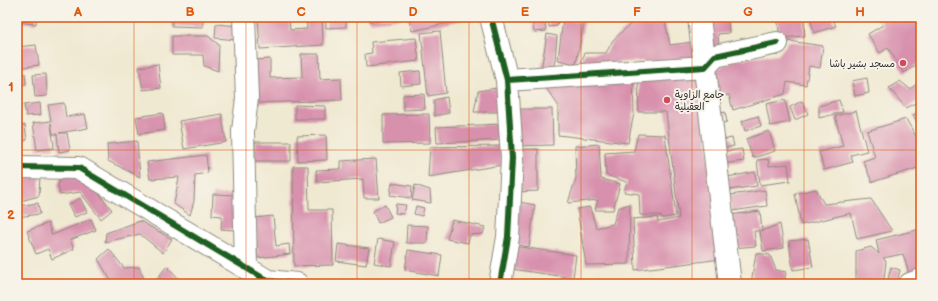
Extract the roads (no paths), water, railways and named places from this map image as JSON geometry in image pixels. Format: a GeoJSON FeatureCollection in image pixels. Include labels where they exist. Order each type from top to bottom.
{"type":"FeatureCollection","features":[{"type":"Feature","properties":{"kind":"street"},"geometry":{"type":"LineString","coordinates":[[244,17],[247,98],[243,131],[246,268]]}},
{"type":"Feature","properties":{"kind":"street"},"geometry":{"type":"LineString","coordinates":[[491,17],[507,80],[512,158],[508,237],[500,284]]}},
{"type":"Feature","properties":{"kind":"street"},"geometry":{"type":"LineString","coordinates":[[699,17],[730,284]]}},
{"type":"Feature","properties":{"kind":"street"},"geometry":{"type":"LineString","coordinates":[[507,80],[705,67],[715,56],[777,43]]}},
{"type":"Feature","properties":{"kind":"street"},"geometry":{"type":"LineString","coordinates":[[17,167],[80,168],[246,268],[268,283],[297,284]]}},
{"type":"Feature","properties":{"kind":"street"},"geometry":{"type":"LineString","coordinates":[[910,284],[921,280]]}},
{"type":"Feature","properties":{"kind":"place","name":"مسجد بشير باشا"},"geometry":{"type":"Point","coordinates":[903,63]}},
{"type":"Feature","properties":{"kind":"place","name":"جامع الزاوية العقيلية"},"geometry":{"type":"Point","coordinates":[667,100]}}]}
